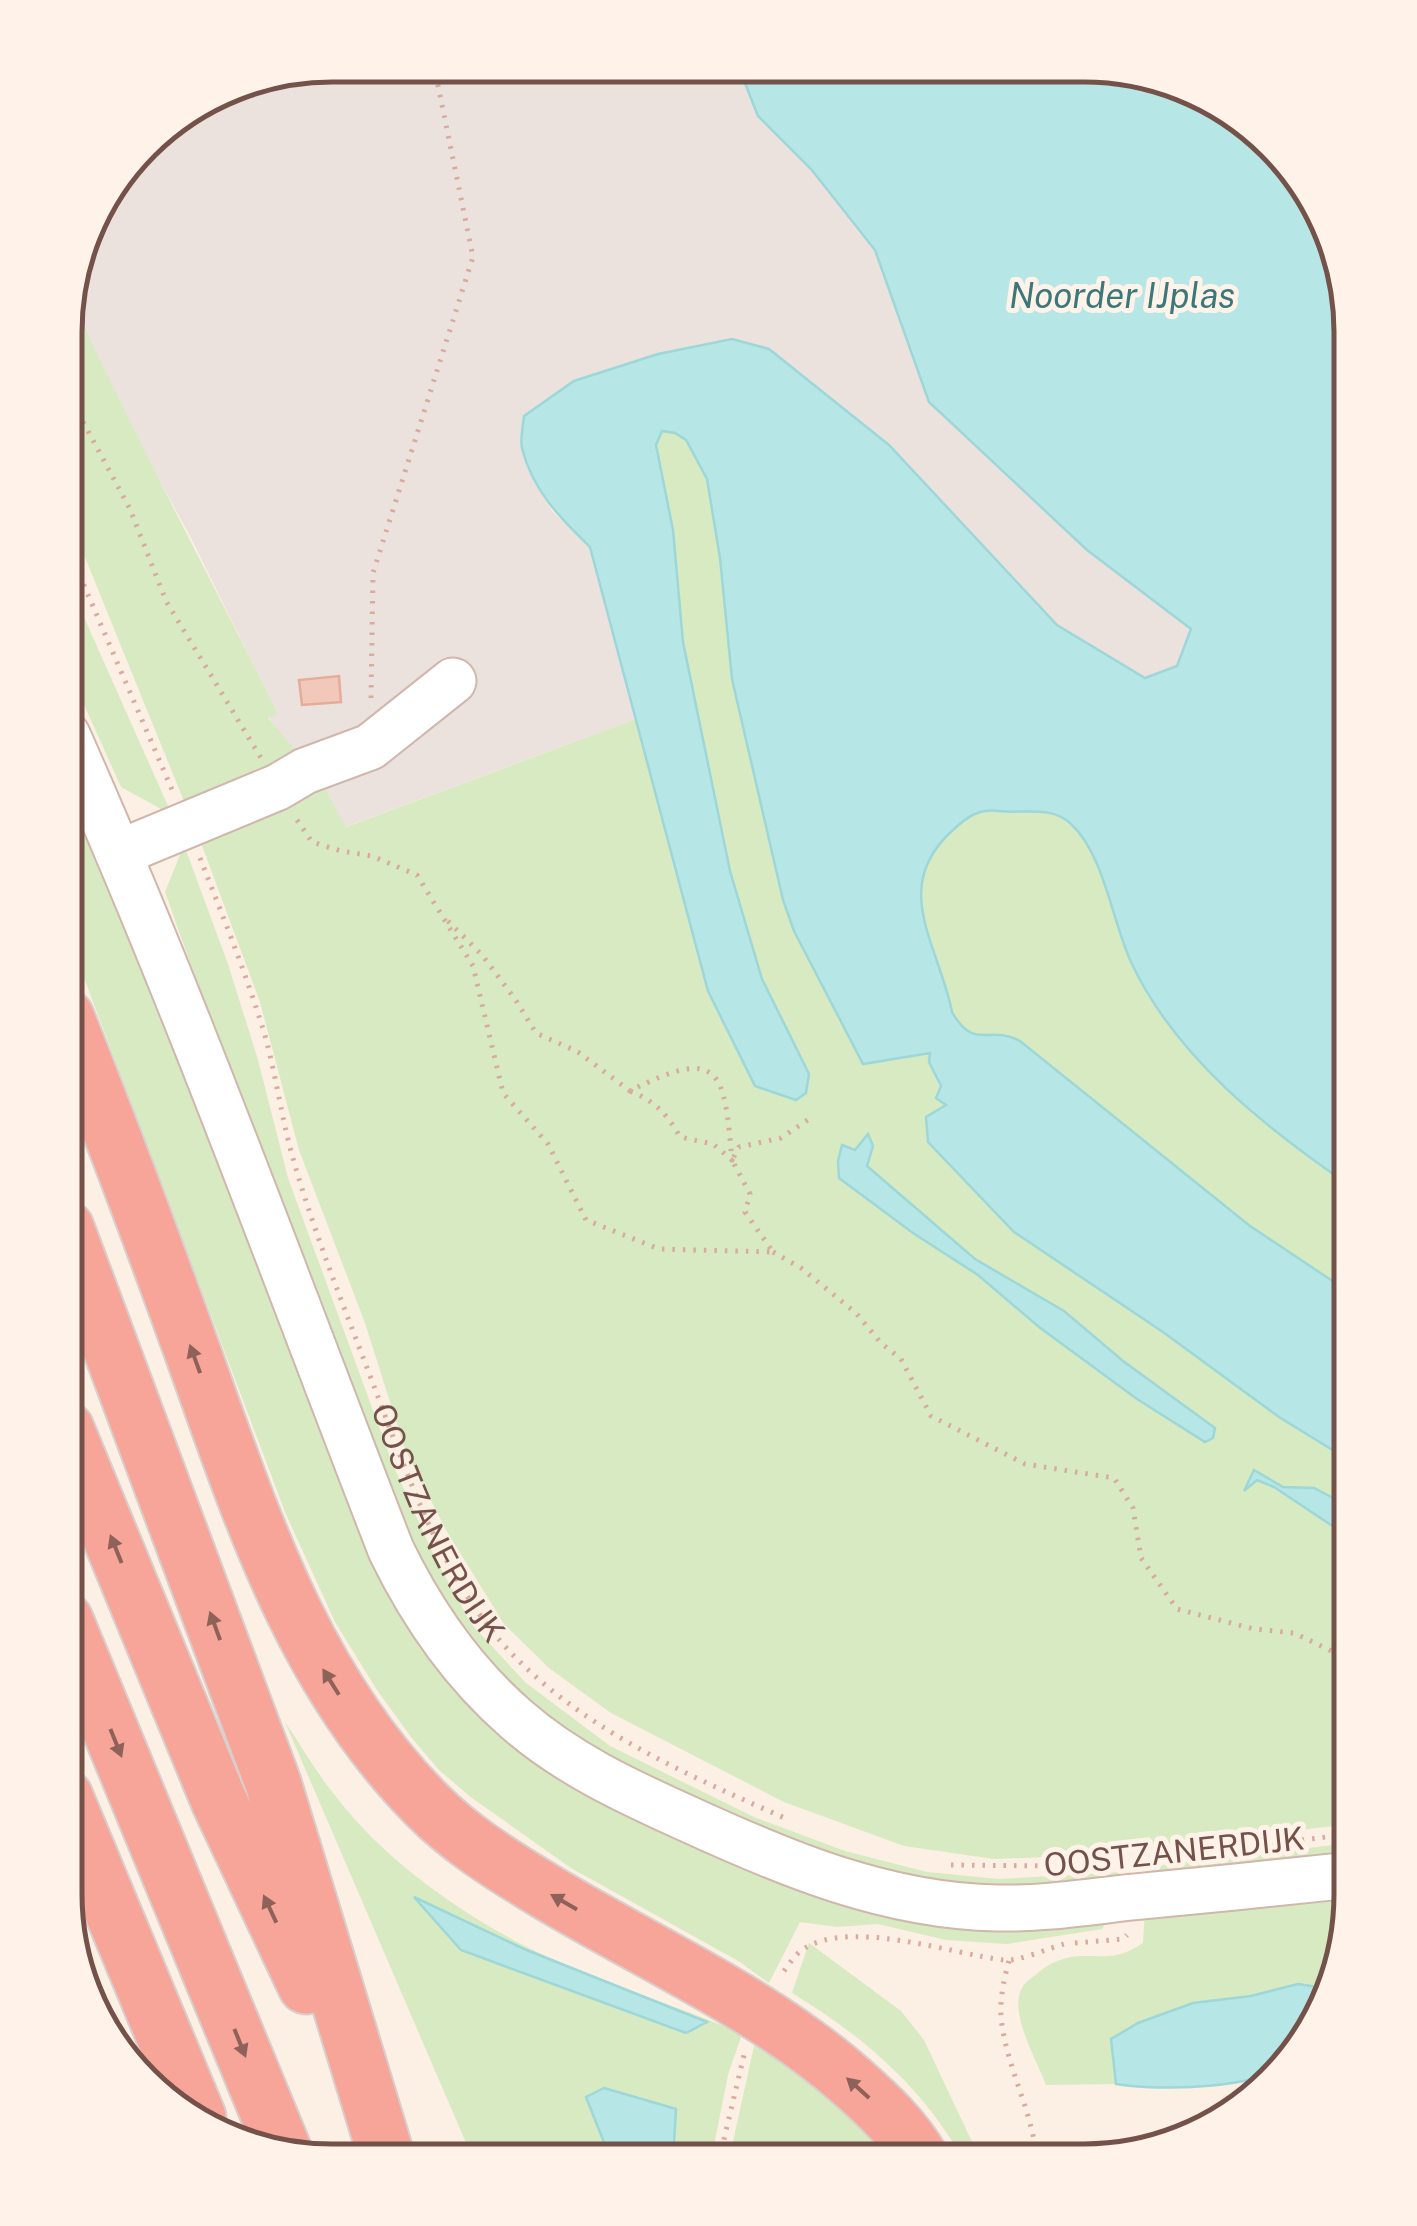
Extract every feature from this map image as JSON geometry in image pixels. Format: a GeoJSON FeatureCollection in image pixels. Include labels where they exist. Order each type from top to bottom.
{"type":"FeatureCollection","features":[{"type":"Feature","properties":{"kind":"highway"},"geometry":{"type":"LineString","coordinates":[[82,1058],[285,1598],[333,1688],[395,1770],[430,1809],[477,1848],[558,1899],[778,2024],[883,2110],[910,2144]]}},
{"type":"Feature","properties":{"kind":"highway"},"geometry":{"type":"LineString","coordinates":[[82,1271],[274,1782],[383,2144]]}},
{"type":"Feature","properties":{"kind":"highway"},"geometry":{"type":"LineString","coordinates":[[82,1468],[219,1801],[381,2144]]}},
{"type":"Feature","properties":{"kind":"highway"},"geometry":{"type":"LineString","coordinates":[[82,1659],[279,2137]]}},
{"type":"Feature","properties":{"kind":"highway"},"geometry":{"type":"LineString","coordinates":[[82,1838],[190,2099]]}},
{"type":"Feature","properties":{"kind":"highway"},"geometry":{"type":"LineString","coordinates":[[82,1852],[128,2016],[144,2057]]}},
{"type":"Feature","properties":{"kind":"street"},"geometry":{"type":"LineString","coordinates":[[119,853],[305,771],[370,748],[454,681]]}},
{"type":"Feature","properties":{"kind":"street","name":"OOSTZANERDIJK"},"geometry":{"type":"LineString","coordinates":[[82,771],[210,1076],[392,1550],[427,1616],[458,1660],[542,1740],[598,1776],[732,1840],[845,1883],[950,1904],[1031,1908],[1334,1877]]}},
{"type":"Feature","properties":{"kind":"path"},"geometry":{"type":"LineString","coordinates":[[370,748],[373,573],[473,256],[437,82]]}},
{"type":"Feature","properties":{"kind":"path"},"geometry":{"type":"LineString","coordinates":[[82,420],[130,509],[166,601],[312,842],[372,856],[417,875],[474,966],[503,1094],[548,1144],[586,1220],[659,1249],[773,1252]]}},
{"type":"Feature","properties":{"kind":"path","name":"OOSTZANERDIJK"},"geometry":{"type":"LineString","coordinates":[[82,581],[187,825],[264,1031],[293,1158],[313,1222],[402,1462],[460,1584],[513,1655],[555,1695],[634,1746],[703,1782],[791,1820]]}},
{"type":"Feature","properties":{"kind":"path"},"geometry":{"type":"LineString","coordinates":[[438,911],[482,955],[536,1034],[578,1052],[630,1092],[651,1100],[670,1118],[680,1137],[713,1144],[732,1160],[750,1194],[745,1212],[773,1252],[801,1268],[856,1313],[881,1343],[901,1359],[931,1416],[1025,1464],[1114,1478],[1133,1508],[1141,1558],[1177,1608],[1254,1629],[1294,1633],[1334,1652]]}},
{"type":"Feature","properties":{"kind":"path"},"geometry":{"type":"LineString","coordinates":[[630,1092],[690,1067],[707,1070],[722,1087],[726,1100],[732,1160]]}},
{"type":"Feature","properties":{"kind":"path"},"geometry":{"type":"LineString","coordinates":[[732,1160],[738,1148],[781,1138],[812,1117]]}},
{"type":"Feature","properties":{"kind":"path","name":"OOSTZANERDIJK"},"geometry":{"type":"LineString","coordinates":[[1243,1846],[1334,1836]]}},
{"type":"Feature","properties":{"kind":"path","name":"OOSTZANERDIJK"},"geometry":{"type":"LineString","coordinates":[[932,1862],[1028,1868],[1067,1865]]}},
{"type":"Feature","properties":{"kind":"path"},"geometry":{"type":"LineString","coordinates":[[1009,1961],[1001,2014],[1036,2144]]}},
{"type":"Feature","properties":{"kind":"path"},"geometry":{"type":"LineString","coordinates":[[723,2144],[746,2048]]}},
{"type":"Feature","properties":{"kind":"shaded area"},"geometry":{"type":"Polygon","coordinates":[[[333,82],[745,82],[759,116],[811,169],[875,250],[929,402],[1087,550],[1191,629],[1177,666],[1145,678],[1057,625],[889,445],[732,339],[658,354],[524,416],[521,446],[552,511],[590,547],[636,719],[345,827],[268,717],[277,713],[190,536],[125,418],[83,324],[96,252],[108,222],[134,180],[168,145],[222,108],[268,91],[333,82]]]}},
{"type":"Feature","properties":{"kind":"green space"},"geometry":{"type":"Polygon","coordinates":[[[83,323],[278,714],[268,718],[306,763],[188,811],[82,550],[83,323]]]}},
{"type":"Feature","properties":{"kind":"green space"},"geometry":{"type":"Polygon","coordinates":[[[662,431],[686,440],[707,479],[720,558],[732,679],[783,900],[794,931],[863,1064],[930,1052],[929,1062],[987,1203],[1014,1232],[1163,1332],[1279,1417],[1334,1451],[1334,1499],[1314,1488],[1283,1487],[1254,1470],[1246,1489],[1256,1480],[1274,1487],[1334,1527],[1334,1826],[1071,1856],[994,1859],[904,1846],[784,1802],[611,1713],[549,1668],[504,1624],[446,1530],[405,1449],[365,1323],[299,1150],[260,1002],[201,843],[323,785],[346,827],[636,719],[708,991],[755,1086],[762,979],[730,871],[683,642],[673,530],[656,445],[662,431]],[[868,1135],[855,1150],[843,1146],[838,1161],[840,1178],[913,1233],[978,1275],[1039,1327],[1137,1399],[1123,1361],[1064,1311],[975,1259],[867,1166],[873,1146],[868,1135]]]}},
{"type":"Feature","properties":{"kind":"green space"},"geometry":{"type":"Polygon","coordinates":[[[82,613],[172,815],[121,787],[82,700],[82,613]]]}},
{"type":"Feature","properties":{"kind":"green space"},"geometry":{"type":"Polygon","coordinates":[[[988,809],[1041,811],[1061,816],[1082,837],[1151,1001],[1190,1048],[1234,1090],[1334,1174],[1334,1282],[1250,1226],[1020,1041],[999,1035],[975,1035],[960,1024],[952,1012],[924,920],[921,897],[923,875],[932,854],[967,819],[988,809]]]}},
{"type":"Feature","properties":{"kind":"green space"},"geometry":{"type":"Polygon","coordinates":[[[82,827],[425,1643],[771,1869],[1111,1912],[1102,1929],[1007,1944],[946,1940],[878,1924],[837,1927],[800,1922],[769,1983],[740,1962],[571,1868],[439,1770],[377,1690],[335,1622],[285,1512],[82,973],[82,827]]]}},
{"type":"Feature","properties":{"kind":"green space"},"geometry":{"type":"Polygon","coordinates":[[[184,845],[258,1060],[288,1178],[393,1465],[436,1560],[472,1625],[526,1683],[610,1746],[754,1817],[845,1851],[927,1872],[999,1879],[1123,1872],[1124,1882],[940,1888],[855,1868],[703,1808],[563,1732],[500,1675],[445,1609],[401,1521],[268,1182],[165,892],[184,845]]]}},
{"type":"Feature","properties":{"kind":"green space"},"geometry":{"type":"Polygon","coordinates":[[[285,1722],[356,1821],[401,1864],[450,1901],[502,1934],[555,1960],[742,2034],[728,2075],[714,2144],[674,2144],[676,2109],[586,2097],[605,2144],[467,2144],[285,1722]]]}},
{"type":"Feature","properties":{"kind":"green space"},"geometry":{"type":"Polygon","coordinates":[[[1334,1845],[1334,1862],[1142,1881],[1141,1873],[1146,1867],[1334,1845]]]}},
{"type":"Feature","properties":{"kind":"green space"},"geometry":{"type":"Polygon","coordinates":[[[1334,1889],[1330,1942],[1316,1987],[1298,1984],[1251,1996],[1193,2003],[1111,2039],[1116,2084],[1046,2085],[1021,2022],[1019,1998],[1023,1986],[1060,1960],[1114,1955],[1143,1943],[1145,1910],[1334,1889]]]}},
{"type":"Feature","properties":{"kind":"green space"},"geometry":{"type":"Polygon","coordinates":[[[809,1943],[901,2011],[924,2040],[973,2144],[954,2144],[930,2110],[889,2065],[843,2027],[792,1993],[809,1943]]]}},
{"type":"Feature","properties":{"kind":"green space"},"geometry":{"type":"Polygon","coordinates":[[[756,2037],[776,2045],[881,2144],[733,2144],[756,2037]]]}},
{"type":"Feature","properties":{"kind":"water","name":"Noorder IJplas"},"geometry":{"type":"Polygon","coordinates":[[[745,82],[1084,82],[1149,91],[1209,116],[1237,134],[1283,180],[1315,237],[1330,284],[1334,333],[1334,1174],[1256,1115],[1198,1060],[1172,1029],[1131,962],[1092,852],[1063,818],[1037,812],[992,810],[974,814],[934,851],[924,873],[921,895],[930,940],[952,1012],[960,1024],[975,1034],[1020,1041],[1250,1226],[1334,1282],[1334,1451],[1279,1417],[1163,1332],[1014,1232],[928,1142],[926,1117],[946,1105],[936,1098],[941,1086],[929,1062],[930,1053],[863,1064],[794,931],[783,900],[732,679],[720,558],[707,479],[686,440],[662,431],[656,445],[673,530],[683,642],[730,871],[762,979],[809,1074],[806,1093],[796,1100],[755,1086],[708,991],[590,547],[558,514],[533,477],[521,444],[524,416],[574,381],[658,354],[732,339],[769,349],[889,445],[1057,625],[1145,678],[1177,666],[1191,629],[1087,550],[929,402],[875,250],[811,169],[758,116],[745,82]]]}},
{"type":"Feature","properties":{"kind":"water"},"geometry":{"type":"Polygon","coordinates":[[[868,1134],[873,1146],[867,1166],[975,1259],[1064,1311],[1123,1361],[1215,1428],[1213,1438],[1205,1442],[1137,1399],[1039,1327],[978,1275],[839,1178],[842,1145],[855,1150],[868,1134]]]}},
{"type":"Feature","properties":{"kind":"water"},"geometry":{"type":"Polygon","coordinates":[[[1254,1470],[1283,1487],[1314,1488],[1334,1499],[1334,1527],[1257,1480],[1244,1491],[1254,1470]]]}},
{"type":"Feature","properties":{"kind":"water"},"geometry":{"type":"Polygon","coordinates":[[[414,1897],[524,1949],[707,2022],[686,2033],[461,1950],[414,1897]]]}},
{"type":"Feature","properties":{"kind":"water"},"geometry":{"type":"Polygon","coordinates":[[[1298,1984],[1316,1987],[1283,2046],[1251,2079],[1213,2086],[1116,2084],[1111,2039],[1138,2023],[1193,2003],[1251,1996],[1298,1984]]]}},
{"type":"Feature","properties":{"kind":"water"},"geometry":{"type":"Polygon","coordinates":[[[604,2088],[676,2109],[674,2144],[605,2144],[586,2097],[604,2088]]]}},
{"type":"Feature","properties":{"kind":"building"},"geometry":{"type":"Polygon","coordinates":[[[339,676],[341,702],[302,705],[299,680],[339,676]]]}}]}
